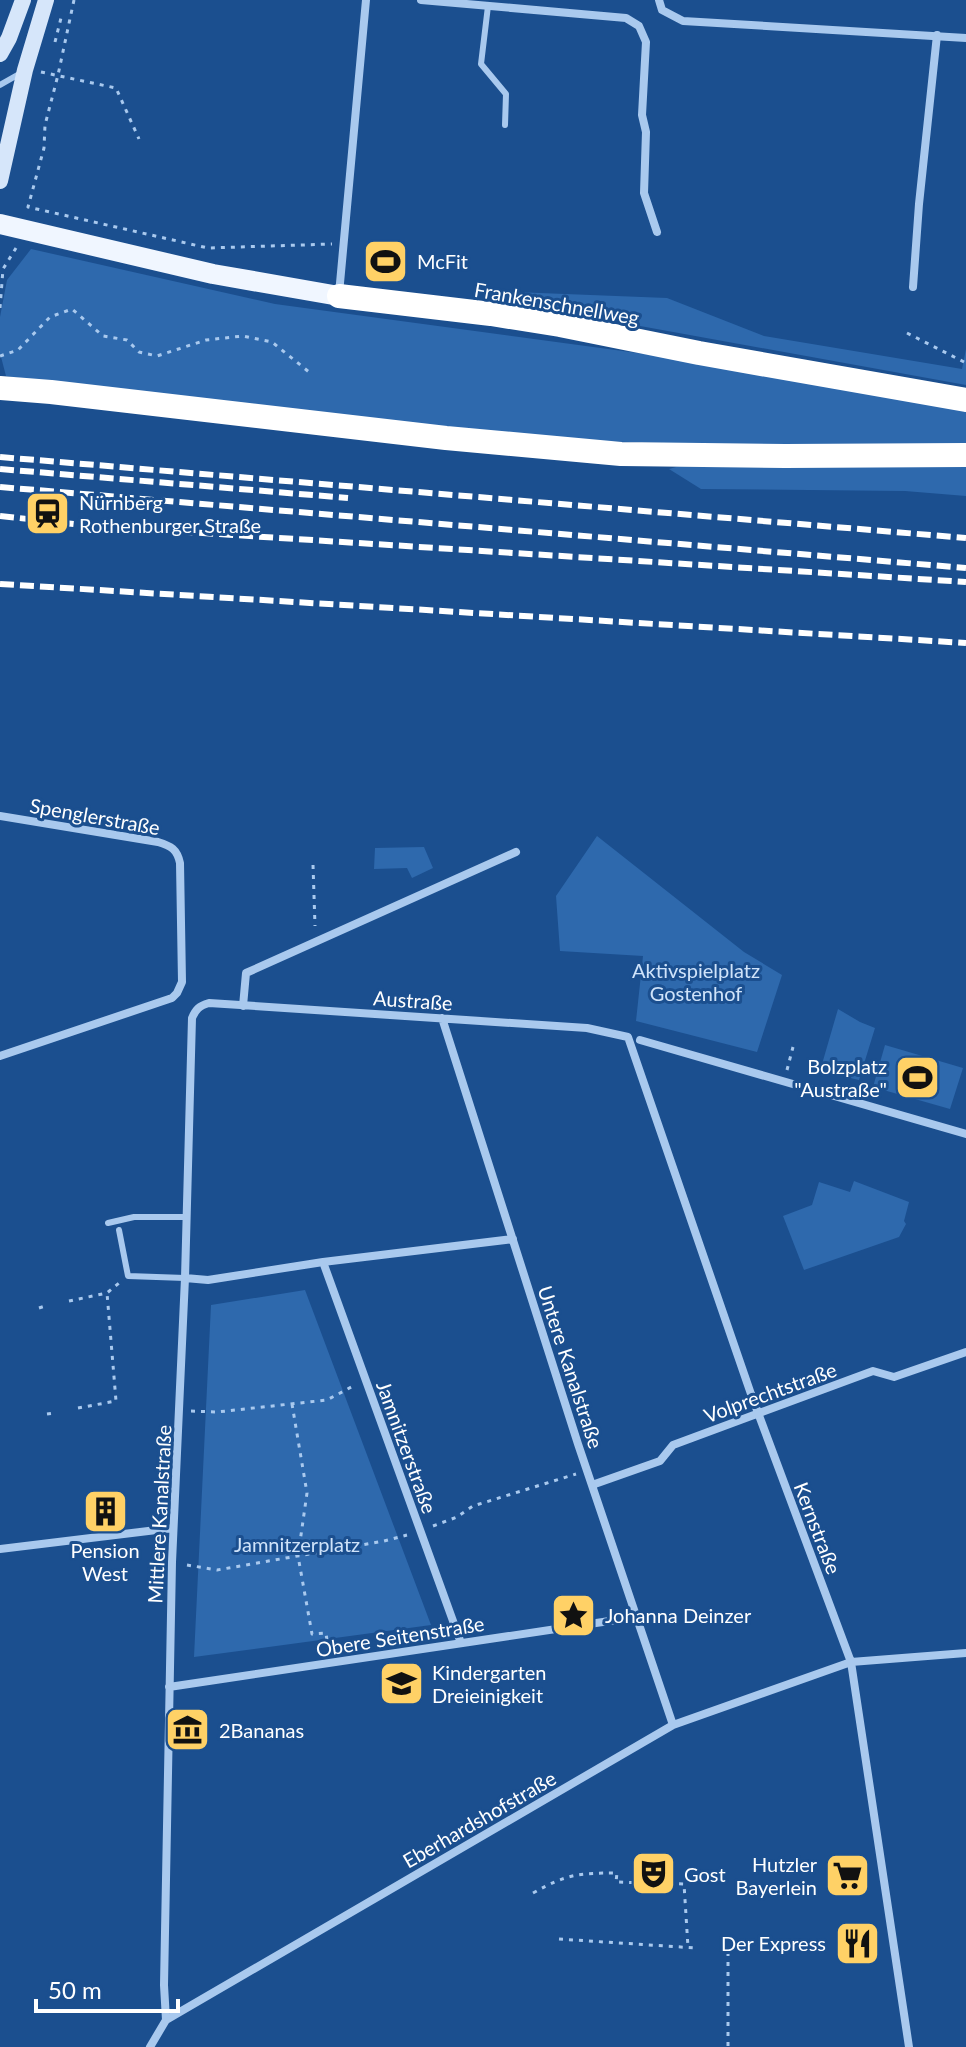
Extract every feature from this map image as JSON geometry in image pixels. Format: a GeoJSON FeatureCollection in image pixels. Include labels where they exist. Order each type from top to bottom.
{"type":"FeatureCollection","features":[{"type":"Feature","properties":{"kind":"highway","name":"Frankenschnellweg"},"geometry":{"type":"LineString","coordinates":[[339,296],[560,325],[966,400]]}},
{"type":"Feature","properties":{"kind":"highway"},"geometry":{"type":"LineString","coordinates":[[0,388],[446,438],[621,454],[966,455]]}},
{"type":"Feature","properties":{"kind":"main road"},"geometry":{"type":"LineString","coordinates":[[0,54],[23,0]]}},
{"type":"Feature","properties":{"kind":"main road"},"geometry":{"type":"LineString","coordinates":[[0,181],[25,70],[46,0]]}},
{"type":"Feature","properties":{"kind":"main road","name":"Frankenschnellweg"},"geometry":{"type":"LineString","coordinates":[[0,224],[225,276],[339,296]]}},
{"type":"Feature","properties":{"kind":"street"},"geometry":{"type":"LineString","coordinates":[[339,296],[366,0]]}},
{"type":"Feature","properties":{"kind":"street"},"geometry":{"type":"LineString","coordinates":[[421,0],[626,18],[639,26],[646,42],[642,115],[646,132],[644,193],[657,232]]}},
{"type":"Feature","properties":{"kind":"street"},"geometry":{"type":"LineString","coordinates":[[659,0],[662,10],[683,21],[966,38]]}},
{"type":"Feature","properties":{"kind":"street"},"geometry":{"type":"LineString","coordinates":[[913,287],[937,35]]}},
{"type":"Feature","properties":{"kind":"street","name":"Spenglerstraße"},"geometry":{"type":"LineString","coordinates":[[0,816],[173,847],[180,863],[182,982],[172,998],[0,1056]]}},
{"type":"Feature","properties":{"kind":"street"},"geometry":{"type":"LineString","coordinates":[[243,1006],[246,973],[516,852]]}},
{"type":"Feature","properties":{"kind":"street","name":"Austraße"},"geometry":{"type":"LineString","coordinates":[[196,1010],[209,1003],[587,1028],[628,1037]]}},
{"type":"Feature","properties":{"kind":"street","name":"Mittlere Kanalstraße"},"geometry":{"type":"LineString","coordinates":[[166,2020],[164,1985],[173,1528],[185,1278],[192,1018],[196,1010]]}},
{"type":"Feature","properties":{"kind":"street","name":"Untere Kanalstraße"},"geometry":{"type":"LineString","coordinates":[[442,1018],[587,1471],[673,1725]]}},
{"type":"Feature","properties":{"kind":"street","name":"Kernstraße"},"geometry":{"type":"LineString","coordinates":[[628,1037],[758,1413],[851,1662],[909,2047]]}},
{"type":"Feature","properties":{"kind":"street"},"geometry":{"type":"LineString","coordinates":[[640,1040],[966,1134]]}},
{"type":"Feature","properties":{"kind":"street"},"geometry":{"type":"LineString","coordinates":[[185,1278],[208,1280],[323,1262],[513,1239]]}},
{"type":"Feature","properties":{"kind":"street","name":"Jamnitzerstraße"},"geometry":{"type":"LineString","coordinates":[[323,1262],[461,1643]]}},
{"type":"Feature","properties":{"kind":"street","name":"Volprechtstraße"},"geometry":{"type":"LineString","coordinates":[[592,1485],[660,1461],[673,1445],[873,1371],[894,1377],[966,1352]]}},
{"type":"Feature","properties":{"kind":"street"},"geometry":{"type":"LineString","coordinates":[[0,1549],[173,1528]]}},
{"type":"Feature","properties":{"kind":"street","name":"Obere Seitenstraße"},"geometry":{"type":"LineString","coordinates":[[169,1687],[636,1617]]}},
{"type":"Feature","properties":{"kind":"street","name":"Eberhardshofstraße"},"geometry":{"type":"LineString","coordinates":[[150,2047],[166,2020],[673,1725],[851,1662],[966,1653]]}},
{"type":"Feature","properties":{"kind":"lane"},"geometry":{"type":"LineString","coordinates":[[488,6],[481,64],[506,94],[505,125]]}},
{"type":"Feature","properties":{"kind":"lane"},"geometry":{"type":"LineString","coordinates":[[0,85],[25,70]]}},
{"type":"Feature","properties":{"kind":"lane"},"geometry":{"type":"LineString","coordinates":[[108,1223],[134,1217],[187,1217]]}},
{"type":"Feature","properties":{"kind":"lane"},"geometry":{"type":"LineString","coordinates":[[119,1230],[128,1276],[185,1278]]}},
{"type":"Feature","properties":{"kind":"path"},"geometry":{"type":"LineString","coordinates":[[74,0],[45,125],[44,148],[28,207],[208,248],[343,244]]}},
{"type":"Feature","properties":{"kind":"path"},"geometry":{"type":"LineString","coordinates":[[55,42],[62,10],[72,10]]}},
{"type":"Feature","properties":{"kind":"path"},"geometry":{"type":"LineString","coordinates":[[25,70],[116,88],[139,139]]}},
{"type":"Feature","properties":{"kind":"path"},"geometry":{"type":"LineString","coordinates":[[0,308],[3,269],[17,245]]}},
{"type":"Feature","properties":{"kind":"path"},"geometry":{"type":"LineString","coordinates":[[0,356],[18,350],[50,317],[72,309],[103,336],[127,340],[139,352],[157,356],[206,340],[243,336],[272,342],[309,372]]}},
{"type":"Feature","properties":{"kind":"path"},"geometry":{"type":"LineString","coordinates":[[907,333],[966,363]]}},
{"type":"Feature","properties":{"kind":"path"},"geometry":{"type":"LineString","coordinates":[[313,865],[315,927],[320,939]]}},
{"type":"Feature","properties":{"kind":"path"},"geometry":{"type":"LineString","coordinates":[[784,1082],[793,1047]]}},
{"type":"Feature","properties":{"kind":"path"},"geometry":{"type":"LineString","coordinates":[[69,1301],[107,1293],[128,1276]]}},
{"type":"Feature","properties":{"kind":"path"},"geometry":{"type":"LineString","coordinates":[[78,1408],[116,1401],[107,1293]]}},
{"type":"Feature","properties":{"kind":"path"},"geometry":{"type":"LineString","coordinates":[[39,1308],[45,1306]]}},
{"type":"Feature","properties":{"kind":"path"},"geometry":{"type":"LineString","coordinates":[[180,1411],[217,1412],[327,1400],[365,1380]]}},
{"type":"Feature","properties":{"kind":"path"},"geometry":{"type":"LineString","coordinates":[[292,1404],[307,1493],[298,1556],[312,1634],[326,1633],[330,1663]]}},
{"type":"Feature","properties":{"kind":"path"},"geometry":{"type":"LineString","coordinates":[[47,1414],[54,1413]]}},
{"type":"Feature","properties":{"kind":"path"},"geometry":{"type":"LineString","coordinates":[[172,1562],[217,1570],[384,1541],[457,1517],[473,1506],[587,1471]]}},
{"type":"Feature","properties":{"kind":"path"},"geometry":{"type":"LineString","coordinates":[[533,1893],[559,1879],[583,1873],[617,1873],[616,1882],[684,1884],[688,1947]]}},
{"type":"Feature","properties":{"kind":"path"},"geometry":{"type":"LineString","coordinates":[[559,1939],[696,1948]]}},
{"type":"Feature","properties":{"kind":"path"},"geometry":{"type":"LineString","coordinates":[[723,1947],[728,1947],[728,2047]]}},
{"type":"Feature","properties":{"kind":"green space"},"geometry":{"type":"Polygon","coordinates":[[[31,249],[275,304],[645,354],[966,408],[966,445],[764,446],[562,440],[6,376],[0,353],[0,317],[7,280],[31,249]]]}},
{"type":"Feature","properties":{"kind":"green space"},"geometry":{"type":"Polygon","coordinates":[[[487,291],[667,298],[764,336],[962,369],[966,349],[966,385],[486,298],[487,291]]]}},
{"type":"Feature","properties":{"kind":"green space"},"geometry":{"type":"Polygon","coordinates":[[[966,463],[966,496],[905,491],[701,489],[669,469],[683,465],[966,463]]]}},
{"type":"Feature","properties":{"kind":"green space","name":"Aktivspielplatz Gostenhof"},"geometry":{"type":"Polygon","coordinates":[[[597,836],[744,952],[782,975],[757,1052],[636,1021],[643,956],[560,951],[556,896],[597,836]]]}},
{"type":"Feature","properties":{"kind":"green space"},"geometry":{"type":"Polygon","coordinates":[[[424,847],[433,868],[412,878],[407,868],[374,869],[375,848],[424,847]]]}},
{"type":"Feature","properties":{"kind":"green space"},"geometry":{"type":"Polygon","coordinates":[[[838,1009],[875,1028],[859,1080],[820,1071],[838,1009]]]}},
{"type":"Feature","properties":{"kind":"green space","name":"Bolzplatz \"Austraße\""},"geometry":{"type":"Polygon","coordinates":[[[885,1045],[963,1068],[950,1109],[873,1087],[885,1045]]]}},
{"type":"Feature","properties":{"kind":"green space"},"geometry":{"type":"Polygon","coordinates":[[[854,1181],[909,1202],[906,1224],[899,1237],[804,1270],[783,1216],[812,1205],[819,1182],[850,1192],[854,1181]]]}},
{"type":"Feature","properties":{"kind":"green space","name":"Jamnitzerplatz"},"geometry":{"type":"Polygon","coordinates":[[[305,1290],[431,1625],[194,1657],[211,1305],[305,1290]]]}},
{"type":"Feature","properties":{"kind":"railway"},"geometry":{"type":"LineString","coordinates":[[0,457],[966,538]]}},
{"type":"Feature","properties":{"kind":"railway"},"geometry":{"type":"LineString","coordinates":[[0,469],[348,498]]}},
{"type":"Feature","properties":{"kind":"railway"},"geometry":{"type":"LineString","coordinates":[[0,487],[966,568]]}},
{"type":"Feature","properties":{"kind":"railway"},"geometry":{"type":"LineString","coordinates":[[0,516],[93,526],[966,582]]}},
{"type":"Feature","properties":{"kind":"railway"},"geometry":{"type":"LineString","coordinates":[[0,584],[966,643]]}},
{"type":"Feature","properties":{"kind":"place","name":"McFit"},"geometry":{"type":"Point","coordinates":[386,261]}},
{"type":"Feature","properties":{"kind":"place","name":"Nürnberg Rothenburger Straße"},"geometry":{"type":"Point","coordinates":[48,514]}},
{"type":"Feature","properties":{"kind":"place","name":"Bolzplatz \"Austraße\""},"geometry":{"type":"Point","coordinates":[918,1077]}},
{"type":"Feature","properties":{"kind":"place","name":"Pension West"},"geometry":{"type":"Point","coordinates":[105,1511]}},
{"type":"Feature","properties":{"kind":"place","name":"Johanna Deinzer"},"geometry":{"type":"Point","coordinates":[574,1615]}},
{"type":"Feature","properties":{"kind":"place","name":"Kindergarten Dreieinigkeit"},"geometry":{"type":"Point","coordinates":[401,1684]}},
{"type":"Feature","properties":{"kind":"place","name":"2Bananas"},"geometry":{"type":"Point","coordinates":[188,1730]}},
{"type":"Feature","properties":{"kind":"place","name":"Gost"},"geometry":{"type":"Point","coordinates":[653,1874]}},
{"type":"Feature","properties":{"kind":"place","name":"Hutzler Bayerlein"},"geometry":{"type":"Point","coordinates":[848,1875]}},
{"type":"Feature","properties":{"kind":"place","name":"Der Express"},"geometry":{"type":"Point","coordinates":[857,1943]}}]}
